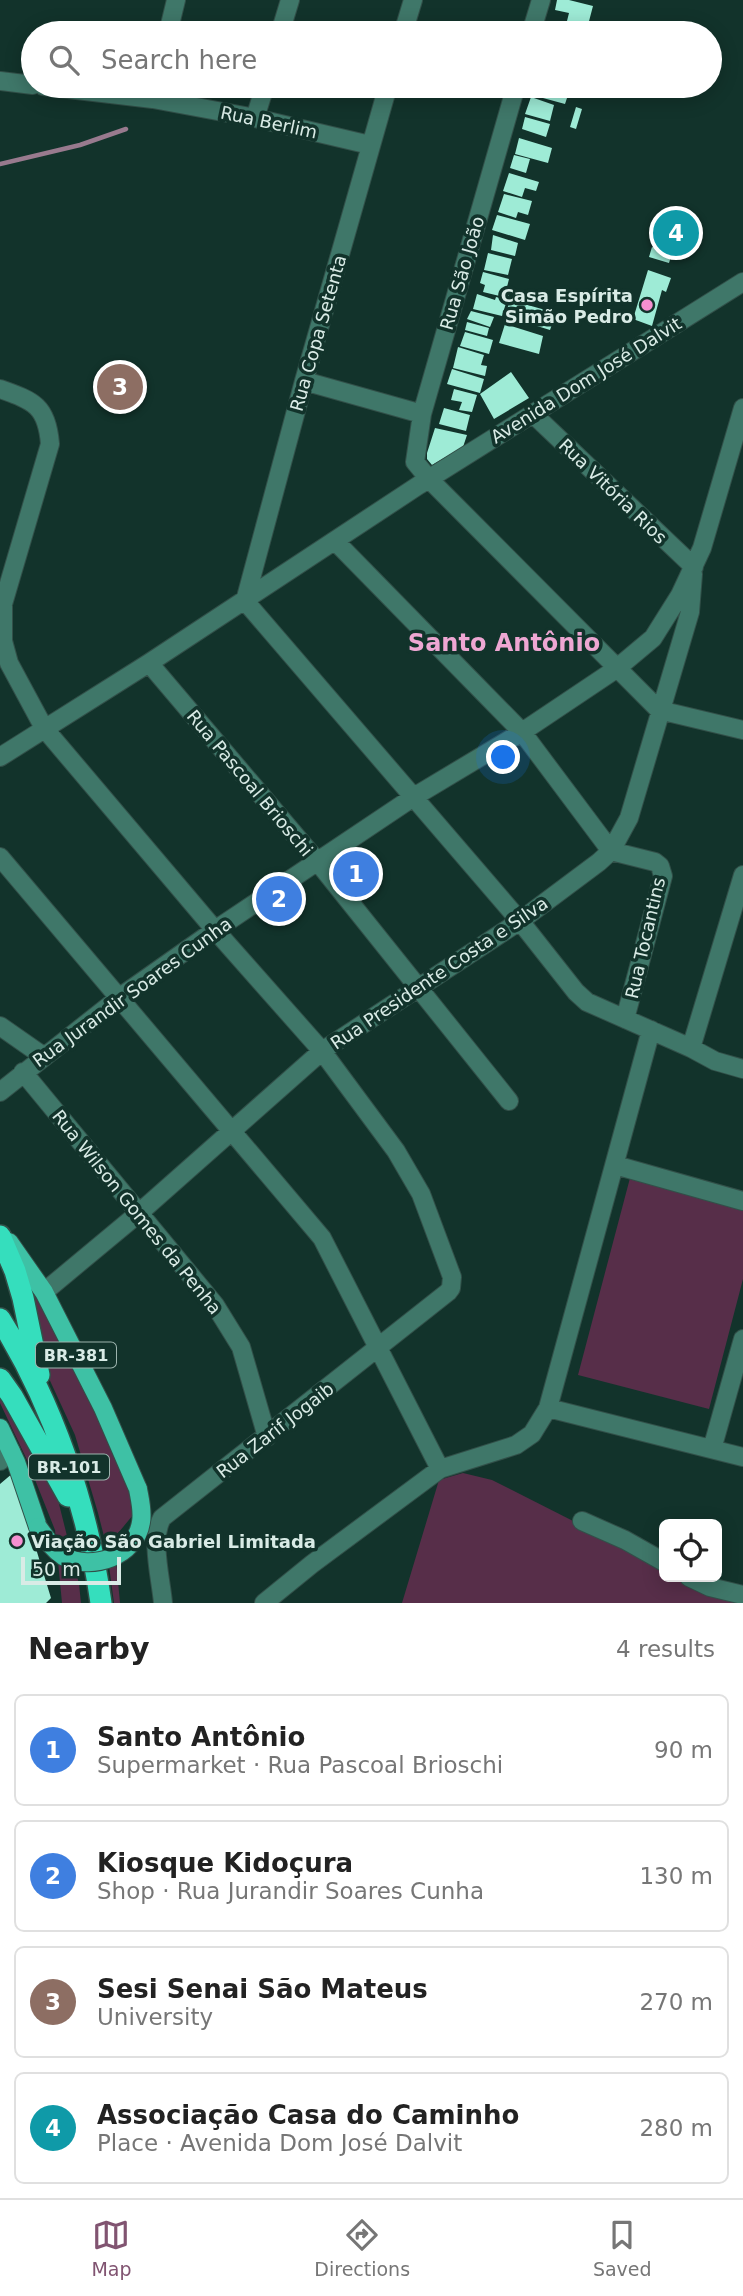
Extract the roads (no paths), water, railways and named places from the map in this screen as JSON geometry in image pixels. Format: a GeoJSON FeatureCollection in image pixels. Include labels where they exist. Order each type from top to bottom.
{"type":"FeatureCollection","features":[{"type":"Feature","properties":{"kind":"highway"},"geometry":{"type":"LineString","coordinates":[[0,1236],[23,1298],[45,1405]]}},
{"type":"Feature","properties":{"kind":"highway","name":"BR-101"},"geometry":{"type":"LineString","coordinates":[[0,1319],[45,1405],[69,1466],[88,1532],[101,1603]]}},
{"type":"Feature","properties":{"kind":"highway"},"geometry":{"type":"LineString","coordinates":[[0,1378],[88,1532]]}},
{"type":"Feature","properties":{"kind":"main road","name":"BR-381"},"geometry":{"type":"LineString","coordinates":[[0,1229],[44,1292],[103,1408],[138,1489],[141,1520],[130,1545],[113,1558],[95,1562],[77,1561],[51,1547],[38,1527],[6,1456],[0,1428]]}},
{"type":"Feature","properties":{"kind":"street"},"geometry":{"type":"LineString","coordinates":[[171,21],[176,0]]}},
{"type":"Feature","properties":{"kind":"street"},"geometry":{"type":"LineString","coordinates":[[284,21],[290,0]]}},
{"type":"Feature","properties":{"kind":"street"},"geometry":{"type":"LineString","coordinates":[[407,21],[413,0]]}},
{"type":"Feature","properties":{"kind":"street"},"geometry":{"type":"LineString","coordinates":[[535,21],[541,0]]}},
{"type":"Feature","properties":{"kind":"street"},"geometry":{"type":"LineString","coordinates":[[0,81],[21,84]]}},
{"type":"Feature","properties":{"kind":"street","name":"Rua Berlim"},"geometry":{"type":"LineString","coordinates":[[178,98],[370,145]]}},
{"type":"Feature","properties":{"kind":"street"},"geometry":{"type":"LineString","coordinates":[[256,118],[262,98]]}},
{"type":"Feature","properties":{"kind":"street","name":"Rua Copa Setenta"},"geometry":{"type":"LineString","coordinates":[[244,601],[384,98]]}},
{"type":"Feature","properties":{"kind":"street","name":"Rua São João"},"geometry":{"type":"LineString","coordinates":[[429,479],[415,462],[422,414],[513,98]]}},
{"type":"Feature","properties":{"kind":"street","name":"Avenida Dom José Dalvit"},"geometry":{"type":"LineString","coordinates":[[0,757],[149,663],[429,479],[743,282]]}},
{"type":"Feature","properties":{"kind":"street"},"geometry":{"type":"LineString","coordinates":[[304,381],[422,414]]}},
{"type":"Feature","properties":{"kind":"street"},"geometry":{"type":"LineString","coordinates":[[0,389],[28,399],[41,410],[48,424],[50,444],[3,604],[3,641],[9,663],[44,728],[215,930],[322,1051]]}},
{"type":"Feature","properties":{"kind":"street"},"geometry":{"type":"LineString","coordinates":[[694,567],[743,408]]}},
{"type":"Feature","properties":{"kind":"street","name":"Rua Vitória Rios"},"geometry":{"type":"LineString","coordinates":[[533,414],[694,567]]}},
{"type":"Feature","properties":{"kind":"street"},"geometry":{"type":"LineString","coordinates":[[429,479],[659,710],[743,730]]}},
{"type":"Feature","properties":{"kind":"street"},"geometry":{"type":"LineString","coordinates":[[335,541],[522,732],[611,851]]}},
{"type":"Feature","properties":{"kind":"street","name":"Rua Jurandir Soares Cunha"},"geometry":{"type":"LineString","coordinates":[[0,1092],[120,997],[215,930],[412,797],[522,732],[616,669],[653,638],[694,567]]}},
{"type":"Feature","properties":{"kind":"street","name":"Rua Presidente Costa e Silva"},"geometry":{"type":"LineString","coordinates":[[44,1292],[139,1213],[322,1051],[520,921],[611,851],[629,818],[690,612],[694,567]]}},
{"type":"Feature","properties":{"kind":"street"},"geometry":{"type":"LineString","coordinates":[[244,601],[520,921],[576,992],[587,1002],[715,1061],[743,1069]]}},
{"type":"Feature","properties":{"kind":"street","name":"Rua Pascoal Brioschi"},"geometry":{"type":"LineString","coordinates":[[149,663],[317,861],[509,1101]]}},
{"type":"Feature","properties":{"kind":"street","name":"Rua Tocantins"},"geometry":{"type":"LineString","coordinates":[[611,851],[655,862],[660,866],[663,876],[625,1019]]}},
{"type":"Feature","properties":{"kind":"street"},"geometry":{"type":"LineString","coordinates":[[0,857],[329,1249],[377,1350],[440,1469]]}},
{"type":"Feature","properties":{"kind":"street"},"geometry":{"type":"LineString","coordinates":[[691,1048],[743,875]]}},
{"type":"Feature","properties":{"kind":"street"},"geometry":{"type":"LineString","coordinates":[[0,1026],[43,1056]]}},
{"type":"Feature","properties":{"kind":"street"},"geometry":{"type":"LineString","coordinates":[[264,1603],[440,1469],[516,1445],[531,1434],[548,1408],[651,1030]]}},
{"type":"Feature","properties":{"kind":"street","name":"Rua Zarif Jogaib"},"geometry":{"type":"LineString","coordinates":[[163,1603],[156,1532],[162,1518],[449,1292],[452,1283],[421,1194],[396,1151],[322,1051]]}},
{"type":"Feature","properties":{"kind":"street","name":"Rua Wilson Gomes da Penha"},"geometry":{"type":"LineString","coordinates":[[23,1072],[215,1305],[230,1327],[241,1347],[267,1437]]}},
{"type":"Feature","properties":{"kind":"street"},"geometry":{"type":"LineString","coordinates":[[615,1166],[743,1201]]}},
{"type":"Feature","properties":{"kind":"street"},"geometry":{"type":"LineString","coordinates":[[712,1449],[743,1339]]}},
{"type":"Feature","properties":{"kind":"street"},"geometry":{"type":"LineString","coordinates":[[548,1408],[743,1457]]}},
{"type":"Feature","properties":{"kind":"street"},"geometry":{"type":"LineString","coordinates":[[583,1521],[659,1559]]}},
{"type":"Feature","properties":{"kind":"street"},"geometry":{"type":"LineString","coordinates":[[700,1582],[743,1595]]}},
{"type":"Feature","properties":{"kind":"waterway"},"geometry":{"type":"LineString","coordinates":[[0,164],[80,145],[126,129]]}},
{"type":"Feature","properties":{"kind":"place","name":"Associação Casa do Caminho"},"geometry":{"type":"Point","coordinates":[676,233]}},
{"type":"Feature","properties":{"kind":"place","name":"Casa Espírita Simão Pedro"},"geometry":{"type":"Point","coordinates":[647,305]}},
{"type":"Feature","properties":{"kind":"place","name":"Sesi Senai São Mateus"},"geometry":{"type":"Point","coordinates":[120,387]}},
{"type":"Feature","properties":{"kind":"place","name":"Santo Antônio"},"geometry":{"type":"Point","coordinates":[356,874]}},
{"type":"Feature","properties":{"kind":"place","name":"Kiosque Kidoçura"},"geometry":{"type":"Point","coordinates":[279,899]}},
{"type":"Feature","properties":{"kind":"place","name":"Viação São Gabriel Limitada"},"geometry":{"type":"Point","coordinates":[17,1541]}},
{"type":"Feature","properties":{"kind":"district","name":"Santo Antônio"},"geometry":{"type":"Point","coordinates":[504,643]}}]}
